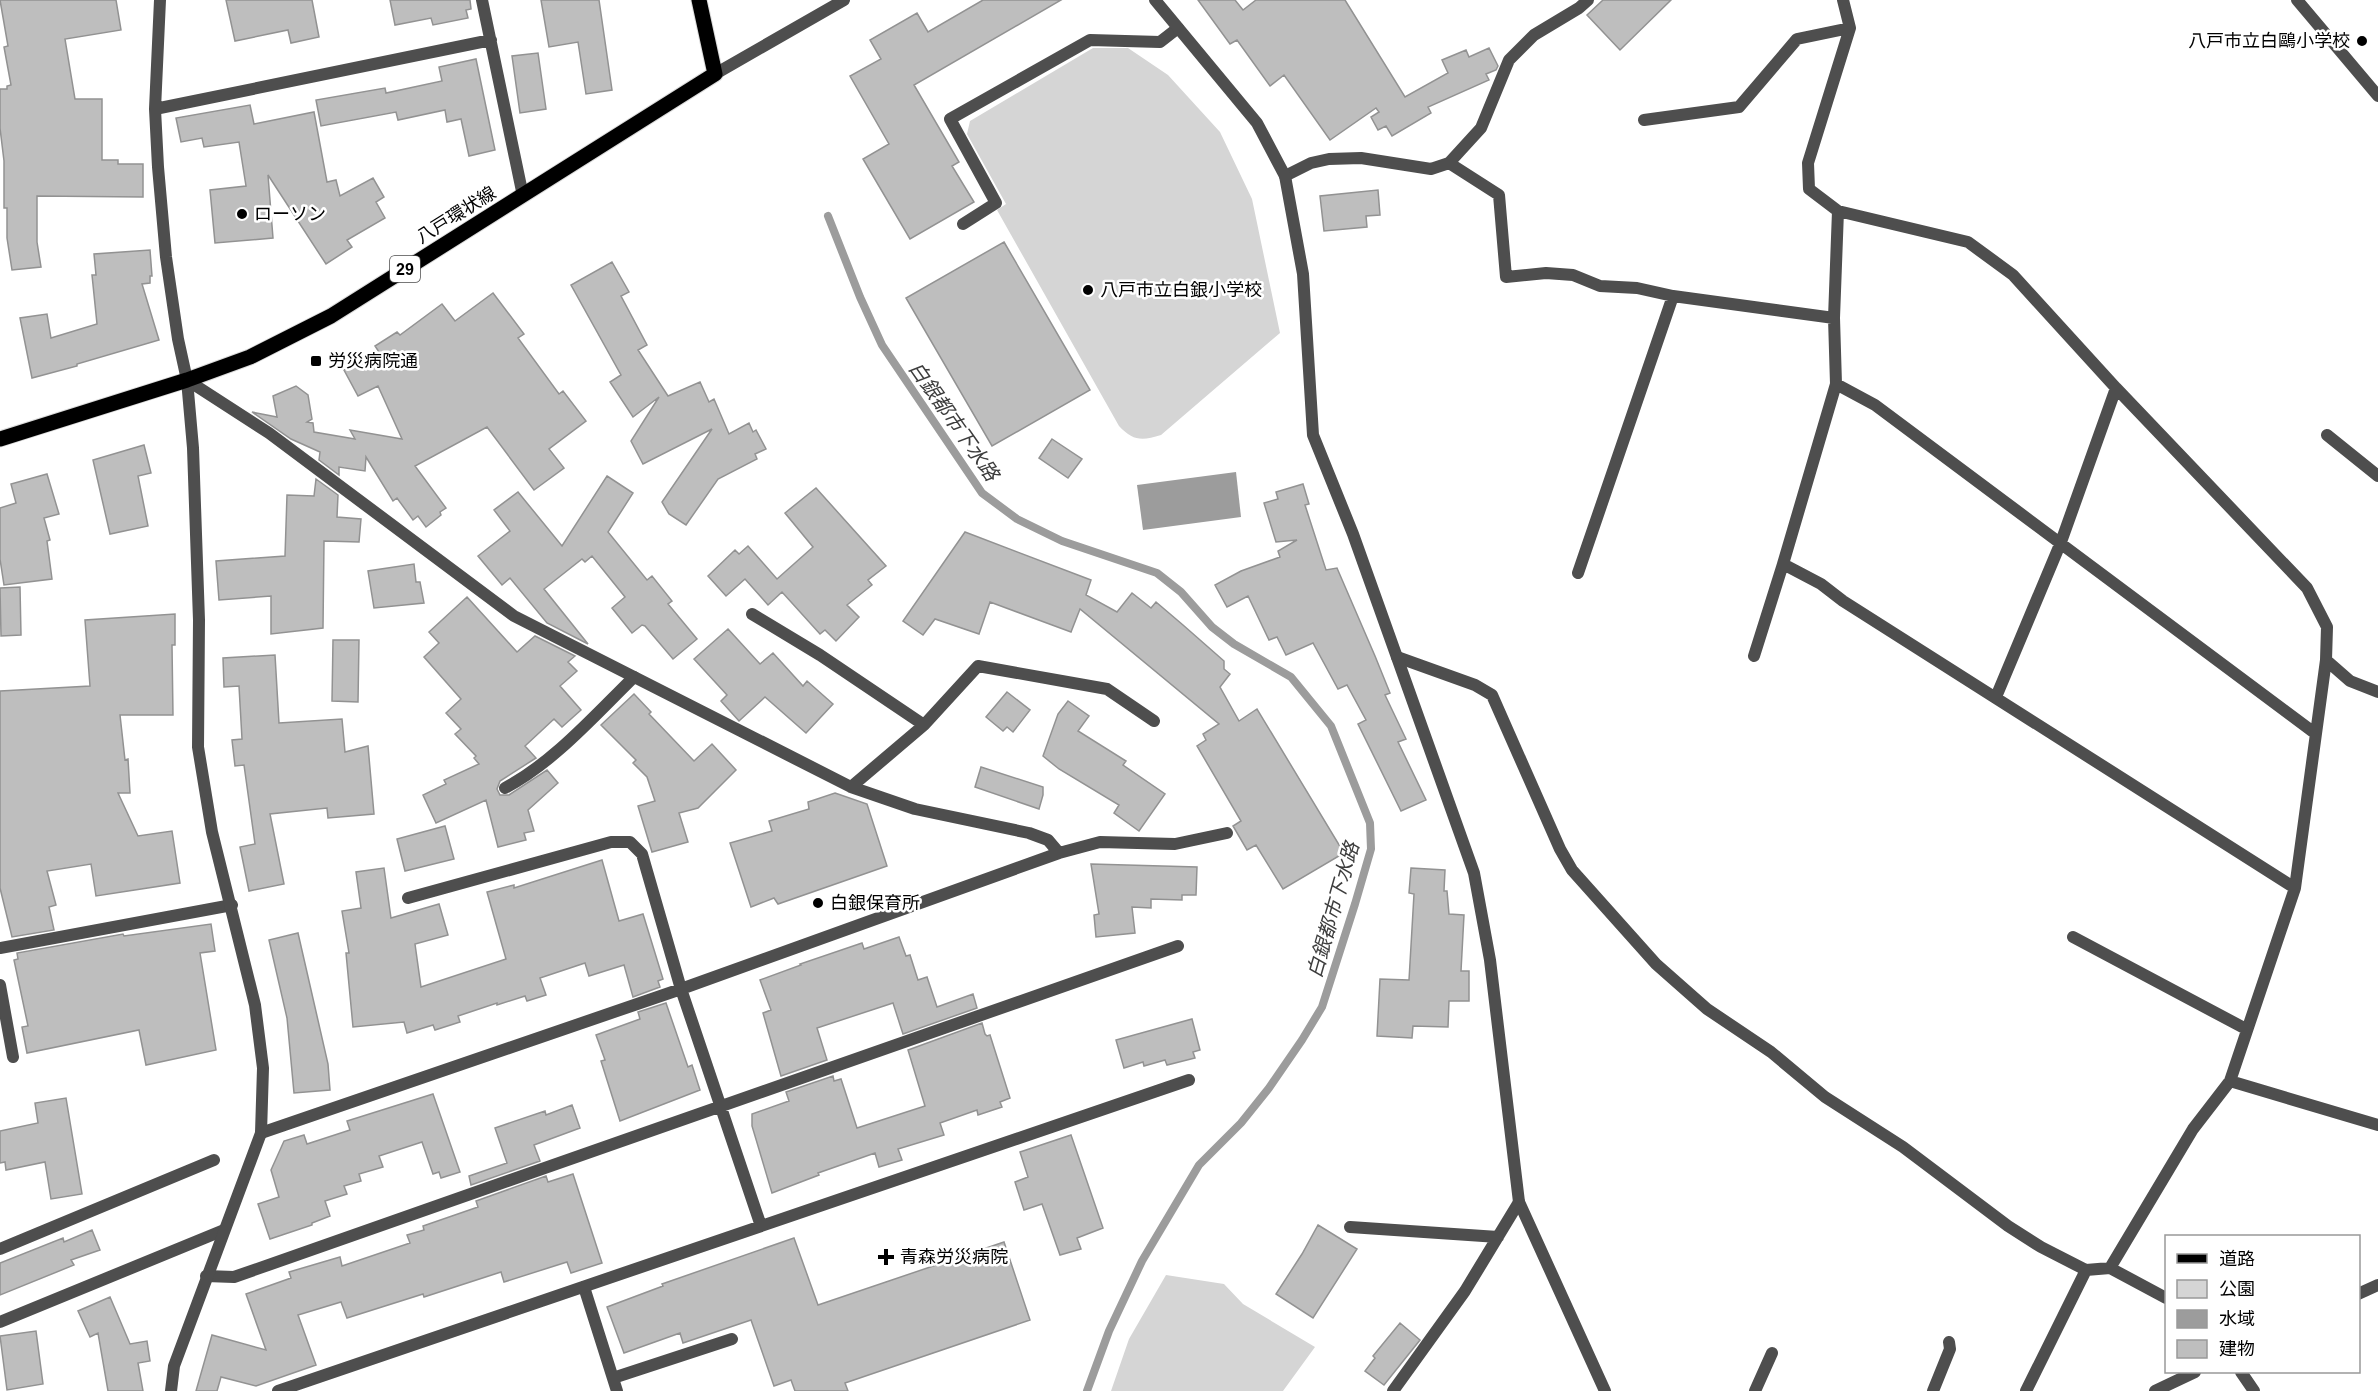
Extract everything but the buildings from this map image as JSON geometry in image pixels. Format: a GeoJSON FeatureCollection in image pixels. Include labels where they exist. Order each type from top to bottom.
{"type":"FeatureCollection","features":[{"type":"Feature","properties":{"kind":"main road"},"geometry":{"type":"LineString","coordinates":[[699,0],[715,74]]}},
{"type":"Feature","properties":{"kind":"main road","name":"八戸環状線"},"geometry":{"type":"LineString","coordinates":[[0,439],[187,380],[250,357],[330,316],[715,74]]}},
{"type":"Feature","properties":{"kind":"street"},"geometry":{"type":"LineString","coordinates":[[160,0],[155,109],[166,257],[178,339],[187,380],[194,448],[199,620],[198,747],[212,832],[232,905],[255,1005],[263,1068],[261,1133],[174,1366],[171,1391]]}},
{"type":"Feature","properties":{"kind":"street"},"geometry":{"type":"LineString","coordinates":[[482,0],[523,196]]}},
{"type":"Feature","properties":{"kind":"street"},"geometry":{"type":"LineString","coordinates":[[715,74],[844,0]]}},
{"type":"Feature","properties":{"kind":"street"},"geometry":{"type":"LineString","coordinates":[[1155,0],[1257,123],[1285,176],[1303,274],[1313,435],[1353,534],[1474,873],[1490,960],[1519,1202],[1605,1391]]}},
{"type":"Feature","properties":{"kind":"street"},"geometry":{"type":"LineString","coordinates":[[1285,176],[1311,163],[1329,159],[1361,158],[1431,169],[1449,164],[1481,128],[1509,60],[1534,34],[1579,8],[1588,0]]}},
{"type":"Feature","properties":{"kind":"street"},"geometry":{"type":"LineString","coordinates":[[1843,0],[1850,28],[1808,164],[1809,189],[1838,211],[1968,242],[2013,275],[2116,388],[2307,588],[2327,627],[2326,660],[2295,888],[2230,1081],[2193,1129],[2110,1268]]}},
{"type":"Feature","properties":{"kind":"street"},"geometry":{"type":"LineString","coordinates":[[2297,0],[2378,96]]}},
{"type":"Feature","properties":{"kind":"street"},"geometry":{"type":"LineString","coordinates":[[963,224],[996,203],[950,119],[1090,40],[1160,42],[1178,28]]}},
{"type":"Feature","properties":{"kind":"street"},"geometry":{"type":"LineString","coordinates":[[1644,120],[1739,107],[1797,39],[1850,28]]}},
{"type":"Feature","properties":{"kind":"street"},"geometry":{"type":"LineString","coordinates":[[155,109],[491,40]]}},
{"type":"Feature","properties":{"kind":"street"},"geometry":{"type":"LineString","coordinates":[[1449,164],[1499,195],[1506,277],[1546,273],[1573,275],[1600,286],[1636,288],[1673,296],[1834,318]]}},
{"type":"Feature","properties":{"kind":"street"},"geometry":{"type":"LineString","coordinates":[[1754,656],[1836,384],[1834,318],[1838,211]]}},
{"type":"Feature","properties":{"kind":"street"},"geometry":{"type":"LineString","coordinates":[[1578,573],[1673,296]]}},
{"type":"Feature","properties":{"kind":"street"},"geometry":{"type":"LineString","coordinates":[[187,380],[269,433],[513,616],[851,787],[915,809],[1029,833],[1048,840],[1059,853]]}},
{"type":"Feature","properties":{"kind":"street"},"geometry":{"type":"LineString","coordinates":[[1836,384],[1875,405],[2316,734]]}},
{"type":"Feature","properties":{"kind":"street"},"geometry":{"type":"LineString","coordinates":[[1996,697],[2061,542],[2116,388]]}},
{"type":"Feature","properties":{"kind":"street"},"geometry":{"type":"LineString","coordinates":[[2327,435],[2378,476]]}},
{"type":"Feature","properties":{"kind":"street"},"geometry":{"type":"LineString","coordinates":[[1782,564],[1821,584],[1843,601],[2295,888]]}},
{"type":"Feature","properties":{"kind":"street"},"geometry":{"type":"LineString","coordinates":[[752,615],[820,655],[924,725]]}},
{"type":"Feature","properties":{"kind":"street"},"geometry":{"type":"LineString","coordinates":[[1397,657],[1475,685],[1492,695],[1537,798],[1572,870],[1656,964],[1707,1009],[1771,1053],[1825,1097],[1903,1147],[2008,1226],[2041,1247],[2086,1270],[2110,1268],[2165,1297]]}},
{"type":"Feature","properties":{"kind":"street"},"geometry":{"type":"LineString","coordinates":[[2326,660],[2350,681],[2378,692]]}},
{"type":"Feature","properties":{"kind":"street"},"geometry":{"type":"LineString","coordinates":[[851,787],[924,725],[978,666],[1107,689],[1154,721]]}},
{"type":"Feature","properties":{"kind":"street"},"geometry":{"type":"LineString","coordinates":[[505,788],[526,777],[634,677]]}},
{"type":"Feature","properties":{"kind":"street"},"geometry":{"type":"LineString","coordinates":[[261,1133],[681,989],[1059,853],[1100,842],[1175,844],[1227,834]]}},
{"type":"Feature","properties":{"kind":"street"},"geometry":{"type":"LineString","coordinates":[[408,898],[611,842],[630,842],[642,854],[681,989],[760,1227]]}},
{"type":"Feature","properties":{"kind":"street"},"geometry":{"type":"LineString","coordinates":[[0,948],[232,905]]}},
{"type":"Feature","properties":{"kind":"street"},"geometry":{"type":"LineString","coordinates":[[2073,936],[2246,1029]]}},
{"type":"Feature","properties":{"kind":"street"},"geometry":{"type":"LineString","coordinates":[[206,1276],[234,1277],[1178,946]]}},
{"type":"Feature","properties":{"kind":"street"},"geometry":{"type":"LineString","coordinates":[[0,985],[14,1057]]}},
{"type":"Feature","properties":{"kind":"street"},"geometry":{"type":"LineString","coordinates":[[278,1391],[1189,1080]]}},
{"type":"Feature","properties":{"kind":"street"},"geometry":{"type":"LineString","coordinates":[[2230,1081],[2378,1125]]}},
{"type":"Feature","properties":{"kind":"street"},"geometry":{"type":"LineString","coordinates":[[0,1249],[214,1160]]}},
{"type":"Feature","properties":{"kind":"street"},"geometry":{"type":"LineString","coordinates":[[1393,1391],[1465,1291],[1519,1202]]}},
{"type":"Feature","properties":{"kind":"street"},"geometry":{"type":"LineString","coordinates":[[1350,1227],[1498,1237]]}},
{"type":"Feature","properties":{"kind":"street"},"geometry":{"type":"LineString","coordinates":[[0,1322],[225,1230]]}},
{"type":"Feature","properties":{"kind":"street"},"geometry":{"type":"LineString","coordinates":[[2026,1391],[2086,1270]]}},
{"type":"Feature","properties":{"kind":"street"},"geometry":{"type":"LineString","coordinates":[[2360,1293],[2378,1286]]}},
{"type":"Feature","properties":{"kind":"street"},"geometry":{"type":"LineString","coordinates":[[584,1287],[617,1391]]}},
{"type":"Feature","properties":{"kind":"street"},"geometry":{"type":"LineString","coordinates":[[613,1378],[732,1340]]}},
{"type":"Feature","properties":{"kind":"street"},"geometry":{"type":"LineString","coordinates":[[1933,1391],[1950,1349],[1949,1342]]}},
{"type":"Feature","properties":{"kind":"street"},"geometry":{"type":"LineString","coordinates":[[1755,1391],[1772,1353]]}},
{"type":"Feature","properties":{"kind":"street"},"geometry":{"type":"LineString","coordinates":[[2155,1391],[2191,1373]]}},
{"type":"Feature","properties":{"kind":"street"},"geometry":{"type":"LineString","coordinates":[[2242,1373],[2254,1391]]}},
{"type":"Feature","properties":{"kind":"green space"},"geometry":{"type":"Polygon","coordinates":[[[1093,48],[1128,48],[1168,75],[1220,132],[1252,199],[1280,333],[1161,435],[1148,438],[1133,437],[1119,426],[997,210],[1006,204],[967,134],[970,121],[1093,48]]]}},
{"type":"Feature","properties":{"kind":"green space"},"geometry":{"type":"Polygon","coordinates":[[[1166,1275],[1224,1284],[1243,1304],[1315,1347],[1283,1391],[1111,1391],[1129,1339],[1166,1275]]]}},
{"type":"Feature","properties":{"kind":"water"},"geometry":{"type":"Polygon","coordinates":[[[1236,472],[1241,517],[1143,530],[1137,485],[1236,472]]]}},
{"type":"Feature","properties":{"kind":"waterway","name":"白銀都市下水路"},"geometry":{"type":"LineString","coordinates":[[828,216],[882,345],[982,493],[1017,519],[1062,541],[1157,573],[1181,592],[1212,627],[1234,644],[1291,677],[1331,726],[1370,823],[1371,849],[1322,1007],[1269,1088],[1241,1123],[1199,1165],[1142,1261],[1109,1331],[1087,1391]]}},
{"type":"Feature","properties":{"kind":"place","name":"八戸市立白鷗小学校"},"geometry":{"type":"Point","coordinates":[2362,41]}},
{"type":"Feature","properties":{"kind":"place","name":"ローソン"},"geometry":{"type":"Point","coordinates":[242,214]}},
{"type":"Feature","properties":{"kind":"place","name":"八戸市立白銀小学校"},"geometry":{"type":"Point","coordinates":[1088,290]}},
{"type":"Feature","properties":{"kind":"place","name":"労災病院通"},"geometry":{"type":"Point","coordinates":[316,361]}},
{"type":"Feature","properties":{"kind":"place","name":"白銀保育所"},"geometry":{"type":"Point","coordinates":[818,903]}},
{"type":"Feature","properties":{"kind":"place","name":"青森労災病院"},"geometry":{"type":"Point","coordinates":[886,1257]}}]}
